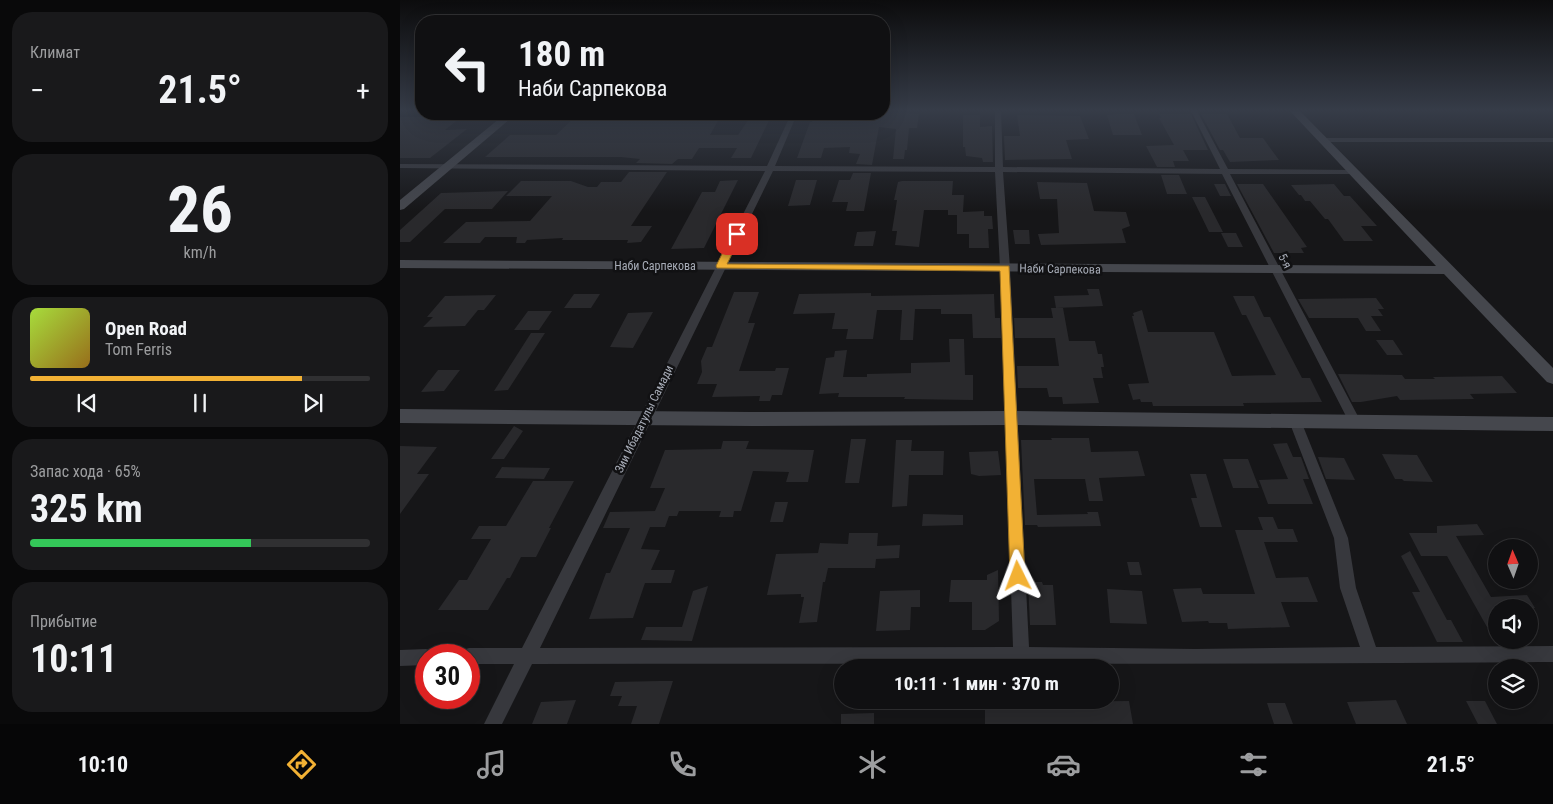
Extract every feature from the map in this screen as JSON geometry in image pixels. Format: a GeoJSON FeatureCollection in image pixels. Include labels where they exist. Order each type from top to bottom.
{"type":"FeatureCollection","features":[{"type":"Feature","properties":{"kind":"street"},"geometry":{"type":"LineString","coordinates":[[400,206],[474,145]]}},
{"type":"Feature","properties":{"kind":"street","name":"Зии Ибадатулы Самади"},"geometry":{"type":"LineString","coordinates":[[493,724],[643,418],[780,145]]}},
{"type":"Feature","properties":{"kind":"street"},"geometry":{"type":"LineString","coordinates":[[998,145],[1021,655]]}},
{"type":"Feature","properties":{"kind":"street","name":"5-я"},"geometry":{"type":"LineString","coordinates":[[1212,145],[1354,422]]}},
{"type":"Feature","properties":{"kind":"street"},"geometry":{"type":"LineString","coordinates":[[1329,145],[1553,378]]}},
{"type":"Feature","properties":{"kind":"street"},"geometry":{"type":"LineString","coordinates":[[400,166],[1356,172]]}},
{"type":"Feature","properties":{"kind":"street","name":"Наби Сарпекова"},"geometry":{"type":"LineString","coordinates":[[400,264],[1451,270]]}},
{"type":"Feature","properties":{"kind":"street"},"geometry":{"type":"LineString","coordinates":[[400,416],[1010,418],[1553,424]]}},
{"type":"Feature","properties":{"kind":"street"},"geometry":{"type":"LineString","coordinates":[[1295,421],[1341,538],[1348,588],[1371,655]]}},
{"type":"Feature","properties":{"kind":"street"},"geometry":{"type":"LineString","coordinates":[[480,656],[1021,655],[1194,657],[1553,654]]}},
{"type":"Feature","properties":{"kind":"street"},"geometry":{"type":"LineString","coordinates":[[400,658],[415,657]]}},
{"type":"Feature","properties":{"kind":"building"},"geometry":{"type":"Polygon","coordinates":[[[400,145],[447,145],[430,158],[400,158],[400,145]]]}},
{"type":"Feature","properties":{"kind":"building"},"geometry":{"type":"Polygon","coordinates":[[[499,145],[757,145],[751,158],[731,158],[737,148],[699,148],[692,159],[678,159],[672,164],[636,163],[640,159],[621,157],[485,157],[499,145]]]}},
{"type":"Feature","properties":{"kind":"building"},"geometry":{"type":"Polygon","coordinates":[[[802,145],[876,145],[872,165],[856,164],[860,154],[849,153],[850,147],[824,148],[821,158],[797,158],[802,145]]]}},
{"type":"Feature","properties":{"kind":"building"},"geometry":{"type":"Polygon","coordinates":[[[894,145],[907,145],[904,159],[893,159],[894,145]]]}},
{"type":"Feature","properties":{"kind":"building"},"geometry":{"type":"Polygon","coordinates":[[[963,145],[993,145],[993,162],[983,162],[982,158],[966,156],[965,147],[963,145]]]}},
{"type":"Feature","properties":{"kind":"building"},"geometry":{"type":"Polygon","coordinates":[[[1004,145],[1068,145],[1072,159],[1005,160],[1004,145]]]}},
{"type":"Feature","properties":{"kind":"building"},"geometry":{"type":"Polygon","coordinates":[[[1206,145],[1208,150],[1183,150],[1189,161],[1173,161],[1175,167],[1157,167],[1146,146],[1206,145]]]}},
{"type":"Feature","properties":{"kind":"building"},"geometry":{"type":"Polygon","coordinates":[[[1217,145],[1268,145],[1279,160],[1230,162],[1223,150],[1220,150],[1217,145]]]}},
{"type":"Feature","properties":{"kind":"building"},"geometry":{"type":"Polygon","coordinates":[[[629,172],[667,172],[631,226],[652,226],[641,242],[627,243],[628,240],[562,240],[563,238],[527,240],[525,243],[516,243],[517,237],[485,237],[480,243],[443,243],[466,222],[530,221],[552,196],[506,196],[521,181],[571,181],[588,187],[597,187],[601,182],[621,182],[629,172]]]}},
{"type":"Feature","properties":{"kind":"building"},"geometry":{"type":"Polygon","coordinates":[[[853,173],[871,173],[864,211],[846,211],[848,202],[832,202],[839,180],[850,180],[853,173]]]}},
{"type":"Feature","properties":{"kind":"building"},"geometry":{"type":"Polygon","coordinates":[[[1161,175],[1179,175],[1187,194],[1167,194],[1161,175]]]}},
{"type":"Feature","properties":{"kind":"building"},"geometry":{"type":"Polygon","coordinates":[[[738,180],[704,248],[671,249],[702,192],[715,192],[720,181],[738,180]]]}},
{"type":"Feature","properties":{"kind":"building"},"geometry":{"type":"Polygon","coordinates":[[[796,180],[817,180],[810,205],[788,206],[796,180]]]}},
{"type":"Feature","properties":{"kind":"building"},"geometry":{"type":"Polygon","coordinates":[[[953,181],[952,195],[964,195],[963,212],[984,211],[984,216],[992,216],[993,229],[988,229],[989,248],[969,248],[969,234],[957,234],[957,215],[948,215],[948,210],[924,210],[919,247],[895,245],[897,231],[892,231],[897,200],[894,200],[898,182],[953,181]]]}},
{"type":"Feature","properties":{"kind":"building"},"geometry":{"type":"Polygon","coordinates":[[[1037,182],[1087,183],[1094,211],[1126,212],[1130,226],[1122,229],[1126,243],[1041,245],[1038,234],[1059,233],[1057,199],[1040,199],[1037,182]]]}},
{"type":"Feature","properties":{"kind":"building"},"geometry":{"type":"Polygon","coordinates":[[[1214,184],[1225,184],[1231,196],[1220,196],[1214,184]]]}},
{"type":"Feature","properties":{"kind":"building"},"geometry":{"type":"Polygon","coordinates":[[[1237,184],[1263,184],[1307,247],[1301,248],[1304,253],[1274,253],[1237,184]]]}},
{"type":"Feature","properties":{"kind":"building"},"geometry":{"type":"Polygon","coordinates":[[[1334,184],[1344,196],[1350,196],[1377,226],[1361,226],[1373,241],[1344,241],[1328,219],[1325,219],[1310,201],[1305,201],[1291,185],[1334,184]]]}},
{"type":"Feature","properties":{"kind":"building"},"geometry":{"type":"Polygon","coordinates":[[[508,191],[492,209],[445,209],[410,242],[400,242],[400,230],[441,193],[508,191]]]}},
{"type":"Feature","properties":{"kind":"building"},"geometry":{"type":"Polygon","coordinates":[[[1192,197],[1205,197],[1223,232],[1209,232],[1192,197]]]}},
{"type":"Feature","properties":{"kind":"building"},"geometry":{"type":"Polygon","coordinates":[[[1013,230],[1029,230],[1030,244],[1015,244],[1013,230]]]}},
{"type":"Feature","properties":{"kind":"building"},"geometry":{"type":"Polygon","coordinates":[[[876,231],[873,246],[854,246],[857,232],[876,231]]]}},
{"type":"Feature","properties":{"kind":"building"},"geometry":{"type":"Polygon","coordinates":[[[1221,233],[1236,233],[1243,247],[1228,247],[1221,233]]]}},
{"type":"Feature","properties":{"kind":"building"},"geometry":{"type":"Polygon","coordinates":[[[1087,289],[1099,289],[1103,306],[1056,308],[1054,296],[1089,295],[1087,289]]]}},
{"type":"Feature","properties":{"kind":"building"},"geometry":{"type":"Polygon","coordinates":[[[734,292],[759,292],[748,323],[755,323],[739,371],[775,371],[776,368],[789,368],[782,395],[772,395],[770,401],[759,401],[760,396],[712,397],[717,384],[697,384],[702,372],[701,361],[707,347],[712,347],[734,292]]]}},
{"type":"Feature","properties":{"kind":"building"},"geometry":{"type":"Polygon","coordinates":[[[871,293],[871,296],[994,294],[995,318],[1000,318],[1001,338],[973,338],[972,314],[941,314],[941,309],[915,309],[913,340],[900,340],[902,310],[877,310],[873,339],[846,339],[848,329],[832,329],[835,313],[793,314],[799,294],[871,293]]]}},
{"type":"Feature","properties":{"kind":"building"},"geometry":{"type":"Polygon","coordinates":[[[574,294],[600,294],[591,308],[564,308],[574,294]]]}},
{"type":"Feature","properties":{"kind":"building"},"geometry":{"type":"Polygon","coordinates":[[[496,295],[484,310],[478,310],[465,326],[423,327],[433,317],[427,317],[445,296],[496,295]]]}},
{"type":"Feature","properties":{"kind":"building"},"geometry":{"type":"Polygon","coordinates":[[[1233,296],[1254,296],[1264,317],[1270,317],[1302,378],[1310,378],[1322,402],[1243,403],[1244,406],[1153,406],[1152,402],[1141,402],[1140,399],[1133,400],[1128,384],[1149,383],[1132,316],[1134,316],[1133,313],[1142,310],[1148,332],[1214,332],[1232,376],[1276,375],[1246,315],[1242,315],[1233,296]]]}},
{"type":"Feature","properties":{"kind":"building"},"geometry":{"type":"Polygon","coordinates":[[[1376,298],[1384,309],[1378,309],[1383,316],[1371,316],[1381,331],[1366,331],[1358,318],[1309,318],[1298,299],[1376,298]]]}},
{"type":"Feature","properties":{"kind":"building"},"geometry":{"type":"Polygon","coordinates":[[[1051,308],[1063,308],[1069,341],[1095,341],[1098,354],[1102,354],[1104,367],[1101,367],[1103,378],[1093,378],[1099,403],[1063,404],[1062,397],[1049,397],[1047,388],[1018,388],[1017,366],[1059,366],[1055,338],[1015,338],[1014,318],[1053,318],[1051,308]]]}},
{"type":"Feature","properties":{"kind":"building"},"geometry":{"type":"Polygon","coordinates":[[[528,311],[552,311],[539,330],[514,330],[528,311]]]}},
{"type":"Feature","properties":{"kind":"building"},"geometry":{"type":"Polygon","coordinates":[[[653,312],[633,348],[610,347],[628,313],[653,312]]]}},
{"type":"Feature","properties":{"kind":"building"},"geometry":{"type":"Polygon","coordinates":[[[531,333],[545,333],[508,390],[494,391],[531,333]]]}},
{"type":"Feature","properties":{"kind":"building"},"geometry":{"type":"Polygon","coordinates":[[[949,339],[964,339],[965,375],[973,375],[973,400],[838,397],[839,393],[819,394],[826,358],[834,357],[835,351],[847,350],[843,377],[867,377],[867,374],[911,373],[911,363],[950,362],[949,339]]]}},
{"type":"Feature","properties":{"kind":"building"},"geometry":{"type":"Polygon","coordinates":[[[1376,340],[1393,340],[1403,355],[1387,355],[1376,340]]]}},
{"type":"Feature","properties":{"kind":"building"},"geometry":{"type":"Polygon","coordinates":[[[438,370],[460,370],[444,391],[421,392],[438,370]]]}},
{"type":"Feature","properties":{"kind":"building"},"geometry":{"type":"Polygon","coordinates":[[[1338,374],[1402,375],[1405,379],[1502,376],[1517,393],[1470,394],[1474,399],[1400,400],[1397,396],[1352,402],[1338,374]]]}},
{"type":"Feature","properties":{"kind":"building"},"geometry":{"type":"Polygon","coordinates":[[[514,426],[523,431],[504,459],[491,459],[514,426]]]}},
{"type":"Feature","properties":{"kind":"building"},"geometry":{"type":"Polygon","coordinates":[[[1051,438],[1089,438],[1091,452],[1138,451],[1145,476],[1099,478],[1103,501],[1089,501],[1085,479],[1034,479],[1037,515],[1088,514],[1087,512],[1098,512],[1101,526],[1038,527],[1037,525],[1025,525],[1021,440],[1052,440],[1051,438]]]}},
{"type":"Feature","properties":{"kind":"building"},"geometry":{"type":"Polygon","coordinates":[[[851,439],[866,439],[859,483],[845,483],[851,439]]]}},
{"type":"Feature","properties":{"kind":"building"},"geometry":{"type":"Polygon","coordinates":[[[896,440],[912,440],[911,451],[944,451],[943,475],[909,475],[907,506],[892,507],[896,440]]]}},
{"type":"Feature","properties":{"kind":"building"},"geometry":{"type":"Polygon","coordinates":[[[723,441],[749,441],[746,449],[814,450],[808,482],[786,482],[789,472],[753,471],[741,511],[734,511],[733,517],[719,517],[721,511],[679,511],[677,516],[669,516],[665,527],[650,527],[641,549],[660,550],[651,570],[675,570],[671,583],[645,583],[633,618],[589,619],[606,573],[610,573],[630,528],[603,528],[610,512],[655,511],[665,488],[650,488],[665,450],[721,449],[723,441]]]}},
{"type":"Feature","properties":{"kind":"building"},"geometry":{"type":"Polygon","coordinates":[[[1287,443],[1293,457],[1301,457],[1309,479],[1303,479],[1313,504],[1268,504],[1259,480],[1288,479],[1273,444],[1287,443]]]}},
{"type":"Feature","properties":{"kind":"building"},"geometry":{"type":"Polygon","coordinates":[[[400,446],[437,447],[417,474],[429,474],[400,514],[400,446]]]}},
{"type":"Feature","properties":{"kind":"building"},"geometry":{"type":"Polygon","coordinates":[[[998,451],[1001,475],[979,476],[971,474],[969,452],[998,451]]]}},
{"type":"Feature","properties":{"kind":"building"},"geometry":{"type":"Polygon","coordinates":[[[1382,454],[1417,455],[1433,482],[1395,479],[1382,454]]]}},
{"type":"Feature","properties":{"kind":"building"},"geometry":{"type":"Polygon","coordinates":[[[1318,457],[1344,458],[1355,480],[1326,479],[1318,457]]]}},
{"type":"Feature","properties":{"kind":"building"},"geometry":{"type":"Polygon","coordinates":[[[1223,459],[1248,459],[1259,488],[1233,488],[1223,459]]]}},
{"type":"Feature","properties":{"kind":"building"},"geometry":{"type":"Polygon","coordinates":[[[502,467],[550,468],[544,479],[495,478],[502,467]]]}},
{"type":"Feature","properties":{"kind":"building"},"geometry":{"type":"Polygon","coordinates":[[[1190,474],[1206,474],[1222,527],[1200,527],[1191,498],[1197,498],[1190,474]]]}},
{"type":"Feature","properties":{"kind":"building"},"geometry":{"type":"Polygon","coordinates":[[[533,481],[574,481],[536,557],[521,557],[510,578],[507,578],[488,610],[438,610],[459,580],[467,580],[491,539],[471,539],[479,526],[506,526],[533,481]]]}},
{"type":"Feature","properties":{"kind":"building"},"geometry":{"type":"Polygon","coordinates":[[[775,502],[788,502],[783,522],[770,522],[775,502]]]}},
{"type":"Feature","properties":{"kind":"building"},"geometry":{"type":"Polygon","coordinates":[[[923,514],[963,515],[963,525],[922,526],[923,514]]]}},
{"type":"Feature","properties":{"kind":"building"},"geometry":{"type":"Polygon","coordinates":[[[1258,517],[1273,517],[1278,529],[1293,529],[1298,542],[1264,542],[1276,578],[1308,577],[1318,602],[1281,602],[1290,627],[1228,629],[1227,623],[1209,623],[1208,621],[1182,622],[1173,589],[1201,588],[1203,594],[1255,594],[1235,530],[1263,530],[1258,517]]]}},
{"type":"Feature","properties":{"kind":"building"},"geometry":{"type":"Polygon","coordinates":[[[1477,524],[1484,535],[1456,536],[1491,597],[1527,595],[1529,599],[1488,599],[1487,627],[1447,556],[1421,556],[1409,533],[1437,533],[1437,526],[1477,524]]]}},
{"type":"Feature","properties":{"kind":"building"},"geometry":{"type":"Polygon","coordinates":[[[849,533],[878,533],[877,546],[900,545],[899,558],[876,559],[875,568],[828,568],[825,582],[823,582],[817,622],[799,623],[804,597],[801,597],[801,594],[767,595],[776,554],[818,553],[820,543],[848,544],[849,533]]]}},
{"type":"Feature","properties":{"kind":"building"},"geometry":{"type":"Polygon","coordinates":[[[1410,551],[1447,620],[1451,620],[1463,642],[1437,642],[1412,592],[1420,592],[1401,556],[1410,551]]]}},
{"type":"Feature","properties":{"kind":"building"},"geometry":{"type":"Polygon","coordinates":[[[1127,562],[1139,562],[1142,575],[1130,575],[1127,562]]]}},
{"type":"Feature","properties":{"kind":"building"},"geometry":{"type":"Polygon","coordinates":[[[998,570],[999,621],[985,630],[972,630],[972,602],[949,602],[951,580],[987,580],[987,575],[998,570]]]}},
{"type":"Feature","properties":{"kind":"building"},"geometry":{"type":"Polygon","coordinates":[[[1028,582],[1042,582],[1043,585],[1053,585],[1056,625],[1030,625],[1028,582]]]}},
{"type":"Feature","properties":{"kind":"building"},"geometry":{"type":"Polygon","coordinates":[[[708,586],[692,641],[641,640],[646,627],[682,627],[693,591],[708,586]]]}},
{"type":"Feature","properties":{"kind":"building"},"geometry":{"type":"Polygon","coordinates":[[[1107,589],[1142,591],[1147,624],[1110,623],[1107,589]]]}},
{"type":"Feature","properties":{"kind":"building"},"geometry":{"type":"Polygon","coordinates":[[[920,590],[920,607],[911,607],[910,630],[876,631],[880,591],[920,590]]]}},
{"type":"Feature","properties":{"kind":"building"},"geometry":{"type":"Polygon","coordinates":[[[673,681],[659,724],[631,724],[637,706],[618,706],[622,696],[610,696],[615,682],[673,681]]]}},
{"type":"Feature","properties":{"kind":"building"},"geometry":{"type":"Polygon","coordinates":[[[576,700],[567,724],[532,724],[541,702],[576,700]]]}},
{"type":"Feature","properties":{"kind":"building"},"geometry":{"type":"Polygon","coordinates":[[[1396,700],[1407,724],[1356,724],[1347,702],[1396,700]]]}},
{"type":"Feature","properties":{"kind":"building"},"geometry":{"type":"Polygon","coordinates":[[[1119,701],[1129,701],[1133,724],[985,724],[985,709],[1119,709],[1119,701]]]}},
{"type":"Feature","properties":{"kind":"building"},"geometry":{"type":"Polygon","coordinates":[[[1466,701],[1485,701],[1497,724],[1478,724],[1466,701]]]}},
{"type":"Feature","properties":{"kind":"building"},"geometry":{"type":"Polygon","coordinates":[[[1267,703],[1285,703],[1293,724],[1274,724],[1267,703]]]}},
{"type":"Feature","properties":{"kind":"building"},"geometry":{"type":"Polygon","coordinates":[[[874,713],[874,724],[841,724],[841,714],[874,713]]]}},
{"type":"Feature","properties":{"kind":"route"},"geometry":{"type":"LineString","coordinates":[[737,234],[720,266],[1005,268],[1018,576]]}}]}
